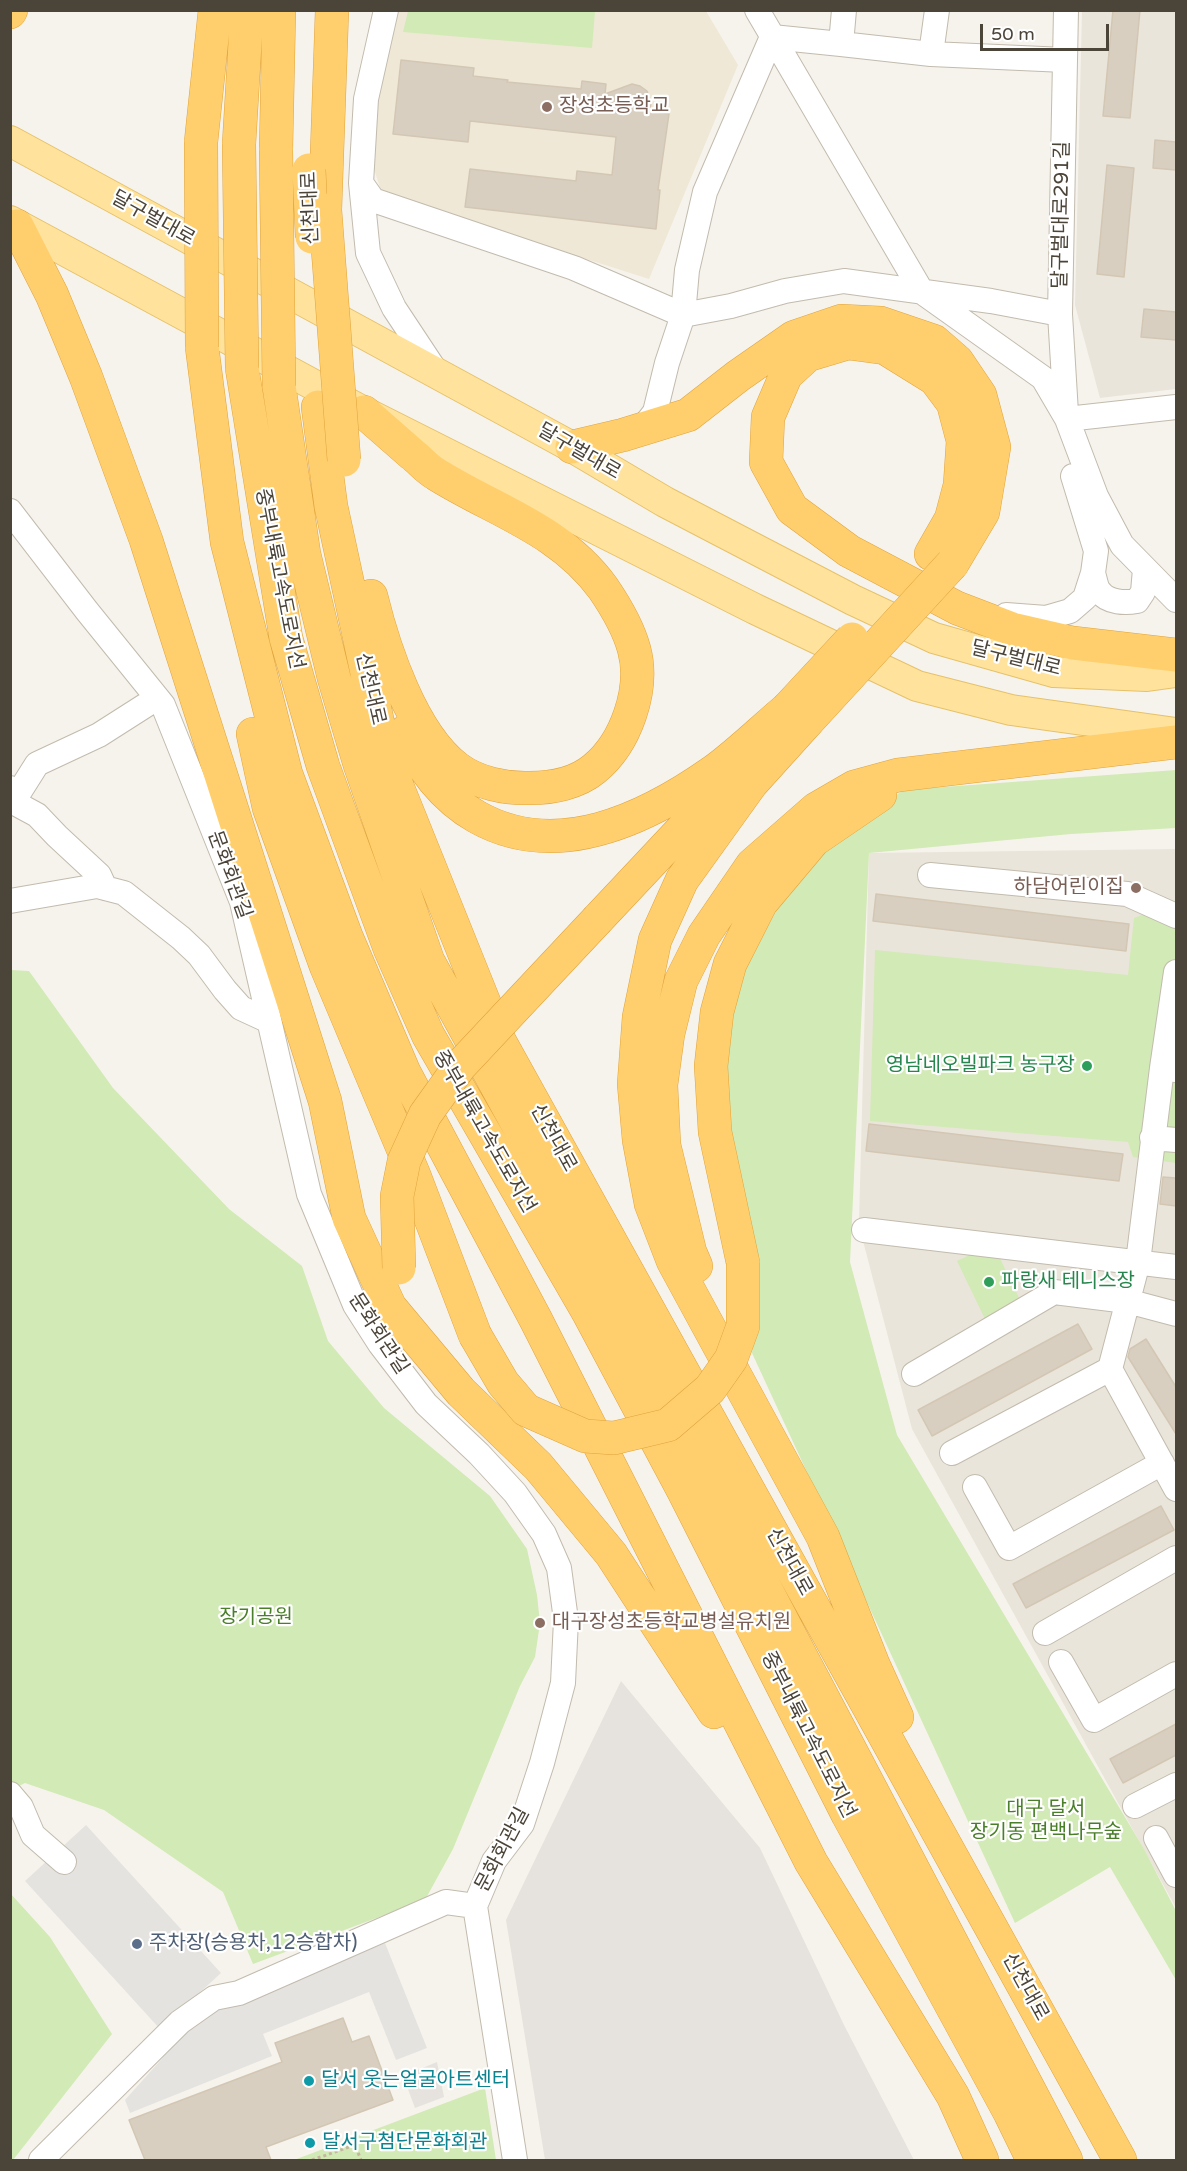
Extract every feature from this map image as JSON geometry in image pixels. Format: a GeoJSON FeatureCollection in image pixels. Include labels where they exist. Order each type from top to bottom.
{"type":"FeatureCollection","features":[{"type":"Feature","properties":{"kind":"highway"},"geometry":{"type":"LineString","coordinates":[[215,10],[201,142],[202,347],[227,543],[231,604],[243,687],[269,808],[326,966],[414,1174],[475,1335],[503,1383],[526,1410],[585,1436],[614,1437],[668,1425],[710,1389],[731,1359],[743,1326],[743,1263],[716,1132],[711,1066],[717,1012],[730,964],[761,903],[814,840],[880,794],[951,770]]}},
{"type":"Feature","properties":{"kind":"highway","name":"중부내륙고속도로지선"},"geometry":{"type":"LineString","coordinates":[[247,10],[239,144],[242,368],[286,638],[323,765],[395,960],[428,1035],[594,1323],[688,1500],[848,1815],[1010,2113],[1033,2160]]}},
{"type":"Feature","properties":{"kind":"highway","name":"중부내륙고속도로지선"},"geometry":{"type":"LineString","coordinates":[[279,10],[276,150],[279,386],[304,554],[334,678],[360,765],[428,961],[709,1481],[1066,2160]]}},
{"type":"Feature","properties":{"kind":"highway","name":"신천대로"},"geometry":{"type":"LineString","coordinates":[[315,10],[309,170],[318,407],[331,506],[385,756],[500,1042],[1120,2160]]}},
{"type":"Feature","properties":{"kind":"highway"},"geometry":{"type":"LineString","coordinates":[[332,10],[325,210],[344,460],[352,514],[395,698],[417,757],[449,797],[470,813],[492,825],[517,833],[547,837],[577,835],[609,827],[671,798],[797,715]]}},
{"type":"Feature","properties":{"kind":"highway"},"geometry":{"type":"LineString","coordinates":[[14,224],[52,295],[86,377],[146,540],[325,1101],[349,1218],[390,1306],[461,1392],[538,1466],[611,1554],[702,1693],[779,1819],[811,1862]]}},
{"type":"Feature","properties":{"kind":"highway"},"geometry":{"type":"LineString","coordinates":[[461,1392],[408,1309],[399,1268],[397,1196],[404,1161],[425,1115],[460,1066],[745,762],[797,715],[983,512],[994,447],[980,395],[957,361],[934,341],[880,323],[841,321],[794,338],[738,376],[688,415],[641,430],[572,447]]}},
{"type":"Feature","properties":{"kind":"highway"},"geometry":{"type":"LineString","coordinates":[[942,559],[960,485],[963,441],[953,403],[935,380],[885,348],[848,344],[808,355],[786,375],[768,417],[766,462],[792,509],[849,551],[957,608],[1012,629],[1073,644],[1176,655]]}},
{"type":"Feature","properties":{"kind":"highway"},"geometry":{"type":"LineString","coordinates":[[364,412],[435,474],[519,518],[562,545],[585,566],[617,609],[635,650],[637,680],[632,711],[617,742],[595,768],[583,776],[563,784],[542,788],[520,789],[500,786],[474,778],[457,768],[426,735],[409,703],[381,635]]}},
{"type":"Feature","properties":{"kind":"highway"},"geometry":{"type":"LineString","coordinates":[[227,543],[286,774],[346,936],[404,1072],[536,1320],[811,1862],[953,2096],[982,2160]]}},
{"type":"Feature","properties":{"kind":"highway"},"geometry":{"type":"LineString","coordinates":[[797,715],[682,880],[655,940],[639,1017],[634,1084],[639,1140],[651,1204],[673,1261],[823,1537],[873,1664],[992,1927]]}},
{"type":"Feature","properties":{"kind":"highway"},"geometry":{"type":"LineString","coordinates":[[765,1431],[690,1252],[664,1145],[661,1085],[668,1034],[681,981],[704,935],[752,865],[816,809],[854,787],[898,776],[1176,742]]}},
{"type":"Feature","properties":{"kind":"main road","name":"달구벌대로"},"geometry":{"type":"LineString","coordinates":[[10,141],[572,447],[686,513],[853,600],[934,638],[1054,672],[1147,676],[1176,672]]}},
{"type":"Feature","properties":{"kind":"main road"},"geometry":{"type":"LineString","coordinates":[[14,224],[364,412],[755,609],[917,686],[1011,710],[1176,733]]}},
{"type":"Feature","properties":{"kind":"street"},"geometry":{"type":"LineString","coordinates":[[386,10],[366,99],[361,183],[368,253],[394,308],[437,373]]}},
{"type":"Feature","properties":{"kind":"street"},"geometry":{"type":"LineString","coordinates":[[757,10],[922,292],[1043,378],[1067,419],[1096,496],[1122,545],[1176,600]]}},
{"type":"Feature","properties":{"kind":"street"},"geometry":{"type":"LineString","coordinates":[[841,44],[844,10]]}},
{"type":"Feature","properties":{"kind":"street"},"geometry":{"type":"LineString","coordinates":[[931,54],[936,10]]}},
{"type":"Feature","properties":{"kind":"street","name":"달구벌대로291길"},"geometry":{"type":"LineString","coordinates":[[1066,10],[1060,314],[1067,419]]}},
{"type":"Feature","properties":{"kind":"street"},"geometry":{"type":"LineString","coordinates":[[772,37],[931,54],[1065,60]]}},
{"type":"Feature","properties":{"kind":"street"},"geometry":{"type":"LineString","coordinates":[[641,430],[655,412],[667,363],[683,315],[687,270],[705,192],[772,37]]}},
{"type":"Feature","properties":{"kind":"street"},"geometry":{"type":"LineString","coordinates":[[361,183],[373,201],[574,268],[683,315],[731,306],[785,291],[844,281],[1060,314]]}},
{"type":"Feature","properties":{"kind":"street"},"geometry":{"type":"LineString","coordinates":[[1067,419],[1176,407]]}},
{"type":"Feature","properties":{"kind":"street"},"geometry":{"type":"LineString","coordinates":[[957,608],[999,615],[1046,618],[1070,611],[1085,598],[1093,573],[1096,550],[1066,455],[1067,419]]}},
{"type":"Feature","properties":{"kind":"street","name":"문화회관길"},"geometry":{"type":"LineString","coordinates":[[10,511],[163,705],[242,902],[267,1020],[309,1194],[355,1305],[380,1344],[426,1404],[479,1454],[515,1493],[544,1534],[559,1568],[566,1620],[563,1683],[542,1763],[522,1824],[494,1861],[475,1906],[515,2160]]}},
{"type":"Feature","properties":{"kind":"street"},"geometry":{"type":"LineString","coordinates":[[1093,573],[1100,593],[1112,600],[1126,603],[1137,601],[1143,591],[1145,569]]}},
{"type":"Feature","properties":{"kind":"street"},"geometry":{"type":"LineString","coordinates":[[105,888],[99,875],[37,815],[12,797],[37,764],[99,735],[157,698]]}},
{"type":"Feature","properties":{"kind":"street"},"geometry":{"type":"LineString","coordinates":[[930,875],[1127,894],[1176,916]]}},
{"type":"Feature","properties":{"kind":"street"},"geometry":{"type":"LineString","coordinates":[[10,901],[97,886],[124,893],[182,938],[199,955],[241,1008],[267,1020]]}},
{"type":"Feature","properties":{"kind":"street"},"geometry":{"type":"LineString","coordinates":[[1176,973],[1169,1069],[1152,1138],[1138,1262],[1126,1301],[1110,1370],[1176,1488]]}},
{"type":"Feature","properties":{"kind":"street"},"geometry":{"type":"LineString","coordinates":[[1152,1138],[1176,1140]]}},
{"type":"Feature","properties":{"kind":"street"},"geometry":{"type":"LineString","coordinates":[[864,1230],[1176,1267]]}},
{"type":"Feature","properties":{"kind":"street"},"geometry":{"type":"LineString","coordinates":[[914,1374],[1054,1292],[1126,1301],[1176,1314]]}},
{"type":"Feature","properties":{"kind":"street"},"geometry":{"type":"LineString","coordinates":[[952,1453],[1110,1370]]}},
{"type":"Feature","properties":{"kind":"street"},"geometry":{"type":"LineString","coordinates":[[975,1487],[1009,1548],[1162,1463]]}},
{"type":"Feature","properties":{"kind":"street"},"geometry":{"type":"LineString","coordinates":[[1046,1633],[1176,1558]]}},
{"type":"Feature","properties":{"kind":"street"},"geometry":{"type":"LineString","coordinates":[[1061,1662],[1094,1720],[1176,1674]]}},
{"type":"Feature","properties":{"kind":"street"},"geometry":{"type":"LineString","coordinates":[[1135,1806],[1176,1785]]}},
{"type":"Feature","properties":{"kind":"street"},"geometry":{"type":"LineString","coordinates":[[10,1794],[21,1807],[33,1835],[64,1862]]}},
{"type":"Feature","properties":{"kind":"street"},"geometry":{"type":"LineString","coordinates":[[1156,1838],[1176,1875]]}},
{"type":"Feature","properties":{"kind":"street"},"geometry":{"type":"LineString","coordinates":[[41,2160],[180,2022],[214,1998],[239,1994],[446,1902],[475,1906]]}},
{"type":"Feature","properties":{"kind":"path"},"geometry":{"type":"LineString","coordinates":[[312,2160],[355,2145],[361,2160]]}},
{"type":"Feature","properties":{"kind":"shaded area","name":"장성초등학교"},"geometry":{"type":"Polygon","coordinates":[[[392,11],[706,11],[738,65],[649,279],[382,194],[368,150],[392,11]]]}},
{"type":"Feature","properties":{"kind":"shaded area"},"geometry":{"type":"Polygon","coordinates":[[[1082,11],[1176,11],[1176,389],[1100,398],[1075,305],[1082,11]]]}},
{"type":"Feature","properties":{"kind":"shaded area"},"geometry":{"type":"Polygon","coordinates":[[[1176,849],[1176,1255],[859,1221],[869,853],[1176,849]]]}},
{"type":"Feature","properties":{"kind":"shaded area"},"geometry":{"type":"Polygon","coordinates":[[[862,1237],[1176,1271],[1176,1908],[912,1429],[862,1237]]]}},
{"type":"Feature","properties":{"kind":"shaded area"},"geometry":{"type":"Polygon","coordinates":[[[621,1681],[760,1848],[844,2025],[914,2160],[545,2160],[506,1920],[621,1681]]]}},
{"type":"Feature","properties":{"kind":"shaded area"},"geometry":{"type":"Polygon","coordinates":[[[86,1825],[221,1973],[160,2029],[25,1881],[86,1825]]]}},
{"type":"Feature","properties":{"kind":"shaded area"},"geometry":{"type":"Polygon","coordinates":[[[385,1943],[427,2048],[396,2060],[369,1992],[263,2034],[272,2056],[130,2113],[125,2100],[201,2015],[385,1943]]]}},
{"type":"Feature","properties":{"kind":"shaded area"},"geometry":{"type":"Polygon","coordinates":[[[437,2062],[444,2097],[415,2108],[403,2076],[437,2062]]]}},
{"type":"Feature","properties":{"kind":"green space"},"geometry":{"type":"Polygon","coordinates":[[[408,11],[595,11],[592,48],[403,32],[408,11]]]}},
{"type":"Feature","properties":{"kind":"green space","name":"대구 달서 장기동 편백나무숲"},"geometry":{"type":"Polygon","coordinates":[[[1176,770],[1176,828],[1071,834],[869,853],[850,1262],[897,1435],[1144,1849],[1176,1911],[1176,1980],[1110,1867],[1015,1923],[752,1353],[758,1303],[728,1151],[725,1008],[795,875],[903,790],[1176,770]]]}},
{"type":"Feature","properties":{"kind":"green space"},"geometry":{"type":"Polygon","coordinates":[[[1176,902],[1176,1163],[1133,1157],[1128,1142],[870,1121],[875,950],[1128,975],[1134,918],[1176,902]]]}},
{"type":"Feature","properties":{"kind":"green space","name":"장기공원"},"geometry":{"type":"Polygon","coordinates":[[[11,970],[29,971],[113,1088],[229,1209],[302,1266],[328,1341],[384,1408],[490,1496],[527,1549],[537,1595],[540,1623],[535,1657],[520,1686],[453,1849],[425,1900],[253,1964],[223,1892],[104,1810],[25,1783],[11,1790],[11,970]]]}},
{"type":"Feature","properties":{"kind":"green space","name":"파랑새 테니스장"},"geometry":{"type":"Polygon","coordinates":[[[993,1244],[1021,1302],[985,1319],[957,1261],[993,1244]]]}},
{"type":"Feature","properties":{"kind":"green space"},"geometry":{"type":"Polygon","coordinates":[[[10,1893],[50,1937],[112,2034],[13,2160],[10,2160],[10,1893]]]}},
{"type":"Feature","properties":{"kind":"green space"},"geometry":{"type":"Polygon","coordinates":[[[485,2088],[496,2160],[294,2160],[485,2088]]]}},
{"type":"Feature","properties":{"kind":"building"},"geometry":{"type":"Polygon","coordinates":[[[1113,10],[1140,10],[1130,118],[1103,116],[1113,10]]]}},
{"type":"Feature","properties":{"kind":"building"},"geometry":{"type":"Polygon","coordinates":[[[401,60],[474,68],[473,76],[508,80],[507,82],[581,89],[582,81],[606,84],[605,94],[632,84],[640,86],[647,91],[651,102],[650,111],[669,114],[658,190],[660,190],[656,229],[465,207],[470,169],[576,181],[577,171],[612,175],[616,137],[470,121],[468,142],[393,134],[401,60]]]}},
{"type":"Feature","properties":{"kind":"building"},"geometry":{"type":"Polygon","coordinates":[[[1155,140],[1176,142],[1176,170],[1153,168],[1155,140]]]}},
{"type":"Feature","properties":{"kind":"building"},"geometry":{"type":"Polygon","coordinates":[[[1107,165],[1134,168],[1124,277],[1097,274],[1107,165]]]}},
{"type":"Feature","properties":{"kind":"building"},"geometry":{"type":"Polygon","coordinates":[[[1144,309],[1176,312],[1176,340],[1141,337],[1144,309]]]}},
{"type":"Feature","properties":{"kind":"building"},"geometry":{"type":"Polygon","coordinates":[[[876,894],[1129,924],[1126,951],[873,921],[876,894]]]}},
{"type":"Feature","properties":{"kind":"building"},"geometry":{"type":"Polygon","coordinates":[[[869,1124],[1123,1154],[1119,1181],[866,1151],[869,1124]]]}},
{"type":"Feature","properties":{"kind":"building"},"geometry":{"type":"Polygon","coordinates":[[[1163,1177],[1176,1178],[1176,1206],[1160,1204],[1163,1177]]]}},
{"type":"Feature","properties":{"kind":"building"},"geometry":{"type":"Polygon","coordinates":[[[1078,1324],[1092,1349],[932,1436],[918,1410],[1078,1324]]]}},
{"type":"Feature","properties":{"kind":"building"},"geometry":{"type":"Polygon","coordinates":[[[1146,1339],[1176,1387],[1176,1434],[1128,1357],[1130,1349],[1146,1339]]]}},
{"type":"Feature","properties":{"kind":"building"},"geometry":{"type":"Polygon","coordinates":[[[1161,1506],[1174,1530],[1026,1608],[1013,1584],[1161,1506]]]}},
{"type":"Feature","properties":{"kind":"building"},"geometry":{"type":"Polygon","coordinates":[[[1176,1724],[1176,1755],[1123,1783],[1110,1759],[1176,1724]]]}},
{"type":"Feature","properties":{"kind":"building","name":"달서 웃는얼굴아트센터"},"geometry":{"type":"Polygon","coordinates":[[[343,2018],[352,2042],[369,2036],[393,2100],[266,2147],[271,2160],[145,2160],[129,2120],[282,2062],[275,2043],[343,2018]]]}},
{"type":"Feature","properties":{"kind":"place","name":"장성초등학교"},"geometry":{"type":"Point","coordinates":[547,107]}},
{"type":"Feature","properties":{"kind":"place","name":"하담어린이집"},"geometry":{"type":"Point","coordinates":[1136,888]}},
{"type":"Feature","properties":{"kind":"place","name":"영남네오빌파크 농구장"},"geometry":{"type":"Point","coordinates":[1087,1066]}},
{"type":"Feature","properties":{"kind":"place","name":"파랑새 테니스장"},"geometry":{"type":"Point","coordinates":[989,1282]}},
{"type":"Feature","properties":{"kind":"place","name":"대구장성초등학교병설유치원"},"geometry":{"type":"Point","coordinates":[540,1623]}},
{"type":"Feature","properties":{"kind":"place","name":"주차장(승용차,12승합차)"},"geometry":{"type":"Point","coordinates":[137,1944]}},
{"type":"Feature","properties":{"kind":"place","name":"달서 웃는얼굴아트센터"},"geometry":{"type":"Point","coordinates":[309,2081]}},
{"type":"Feature","properties":{"kind":"place","name":"달서구첨단문화회관"},"geometry":{"type":"Point","coordinates":[310,2143]}}]}
